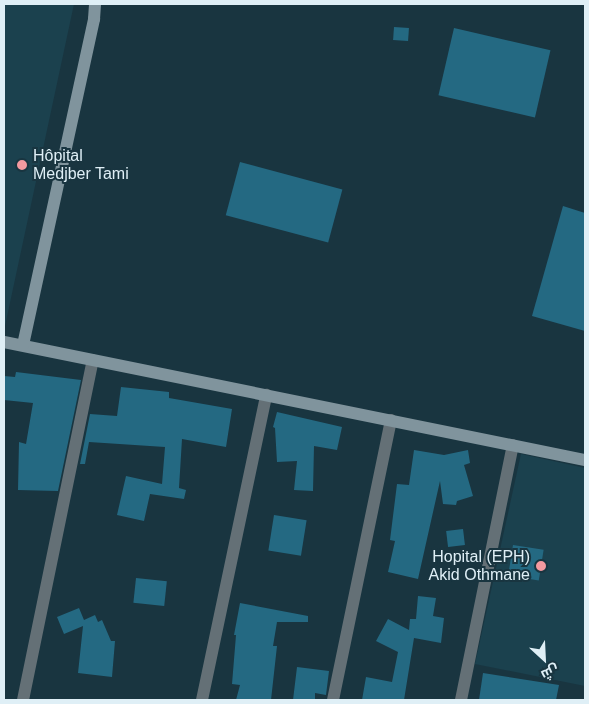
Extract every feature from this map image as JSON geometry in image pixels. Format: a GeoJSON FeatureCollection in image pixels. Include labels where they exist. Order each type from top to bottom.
{"type":"FeatureCollection","features":[{"type":"Feature","properties":{"kind":"main road"},"geometry":{"type":"LineString","coordinates":[[23,345],[94,19],[95,4]]}},
{"type":"Feature","properties":{"kind":"main road"},"geometry":{"type":"LineString","coordinates":[[4,342],[585,460]]}},
{"type":"Feature","properties":{"kind":"street"},"geometry":{"type":"LineString","coordinates":[[23,700],[93,360]]}},
{"type":"Feature","properties":{"kind":"street"},"geometry":{"type":"LineString","coordinates":[[202,700],[266,395]]}},
{"type":"Feature","properties":{"kind":"street"},"geometry":{"type":"LineString","coordinates":[[333,700],[391,420]]}},
{"type":"Feature","properties":{"kind":"street"},"geometry":{"type":"LineString","coordinates":[[461,700],[513,445]]}},
{"type":"Feature","properties":{"kind":"shaded area","name":"Hôpital Medjber Tami"},"geometry":{"type":"Polygon","coordinates":[[[4,4],[74,4],[5,326],[4,326],[4,4]]]}},
{"type":"Feature","properties":{"kind":"shaded area","name":"Hopital (EPH) Akid Othmane"},"geometry":{"type":"Polygon","coordinates":[[[521,454],[585,468],[585,686],[475,664],[521,454]]]}},
{"type":"Feature","properties":{"kind":"building"},"geometry":{"type":"Polygon","coordinates":[[[394,27],[409,28],[408,41],[393,40],[394,27]]]}},
{"type":"Feature","properties":{"kind":"building"},"geometry":{"type":"Polygon","coordinates":[[[454,28],[550,50],[535,118],[438,95],[454,28]]]}},
{"type":"Feature","properties":{"kind":"building"},"geometry":{"type":"Polygon","coordinates":[[[240,162],[342,189],[328,243],[226,215],[240,162]]]}},
{"type":"Feature","properties":{"kind":"building"},"geometry":{"type":"Polygon","coordinates":[[[563,206],[585,213],[585,331],[532,316],[563,206]]]}},
{"type":"Feature","properties":{"kind":"building"},"geometry":{"type":"Polygon","coordinates":[[[16,372],[81,380],[58,491],[18,490],[19,442],[26,444],[33,403],[4,400],[4,376],[15,377],[16,372]]]}},
{"type":"Feature","properties":{"kind":"building"},"geometry":{"type":"Polygon","coordinates":[[[121,387],[169,392],[169,398],[232,409],[226,447],[182,439],[179,488],[186,490],[184,499],[150,494],[144,521],[117,515],[126,476],[162,484],[165,447],[89,442],[85,464],[80,464],[90,414],[117,416],[121,387]]]}},
{"type":"Feature","properties":{"kind":"building"},"geometry":{"type":"Polygon","coordinates":[[[277,412],[342,427],[337,450],[314,446],[313,491],[294,490],[297,461],[277,462],[275,428],[273,427],[277,412]]]}},
{"type":"Feature","properties":{"kind":"building"},"geometry":{"type":"Polygon","coordinates":[[[414,450],[444,455],[468,450],[470,463],[464,465],[473,496],[457,501],[456,505],[443,504],[440,481],[418,579],[388,572],[395,541],[390,540],[397,484],[409,485],[414,450]]]}},
{"type":"Feature","properties":{"kind":"building"},"geometry":{"type":"Polygon","coordinates":[[[274,515],[307,520],[301,556],[268,551],[274,515]]]}},
{"type":"Feature","properties":{"kind":"building"},"geometry":{"type":"Polygon","coordinates":[[[463,529],[465,545],[448,547],[446,531],[463,529]]]}},
{"type":"Feature","properties":{"kind":"building"},"geometry":{"type":"Polygon","coordinates":[[[513,545],[544,550],[539,580],[508,576],[513,545]]]}},
{"type":"Feature","properties":{"kind":"building"},"geometry":{"type":"Polygon","coordinates":[[[136,578],[167,581],[164,606],[133,603],[136,578]]]}},
{"type":"Feature","properties":{"kind":"building"},"geometry":{"type":"Polygon","coordinates":[[[418,596],[436,598],[433,616],[444,618],[441,643],[414,638],[404,700],[362,700],[366,677],[392,682],[398,652],[376,641],[388,619],[409,630],[410,619],[416,619],[418,596]]]}},
{"type":"Feature","properties":{"kind":"building"},"geometry":{"type":"Polygon","coordinates":[[[240,603],[308,616],[308,622],[277,622],[273,646],[277,646],[271,700],[236,700],[240,685],[232,684],[236,635],[234,635],[240,603]]]}},
{"type":"Feature","properties":{"kind":"building"},"geometry":{"type":"Polygon","coordinates":[[[79,608],[84,620],[95,615],[98,622],[102,620],[111,641],[115,641],[112,677],[78,673],[83,626],[64,634],[57,617],[79,608]]]}},
{"type":"Feature","properties":{"kind":"building"},"geometry":{"type":"Polygon","coordinates":[[[297,667],[329,671],[326,695],[315,693],[315,700],[293,700],[297,667]]]}},
{"type":"Feature","properties":{"kind":"building"},"geometry":{"type":"Polygon","coordinates":[[[483,673],[559,685],[556,700],[479,700],[483,673]]]}},
{"type":"Feature","properties":{"kind":"place","name":"Hôpital Medjber Tami"},"geometry":{"type":"Point","coordinates":[22,165]}},
{"type":"Feature","properties":{"kind":"place","name":"Hopital (EPH) Akid Othmane"},"geometry":{"type":"Point","coordinates":[541,566]}}]}
